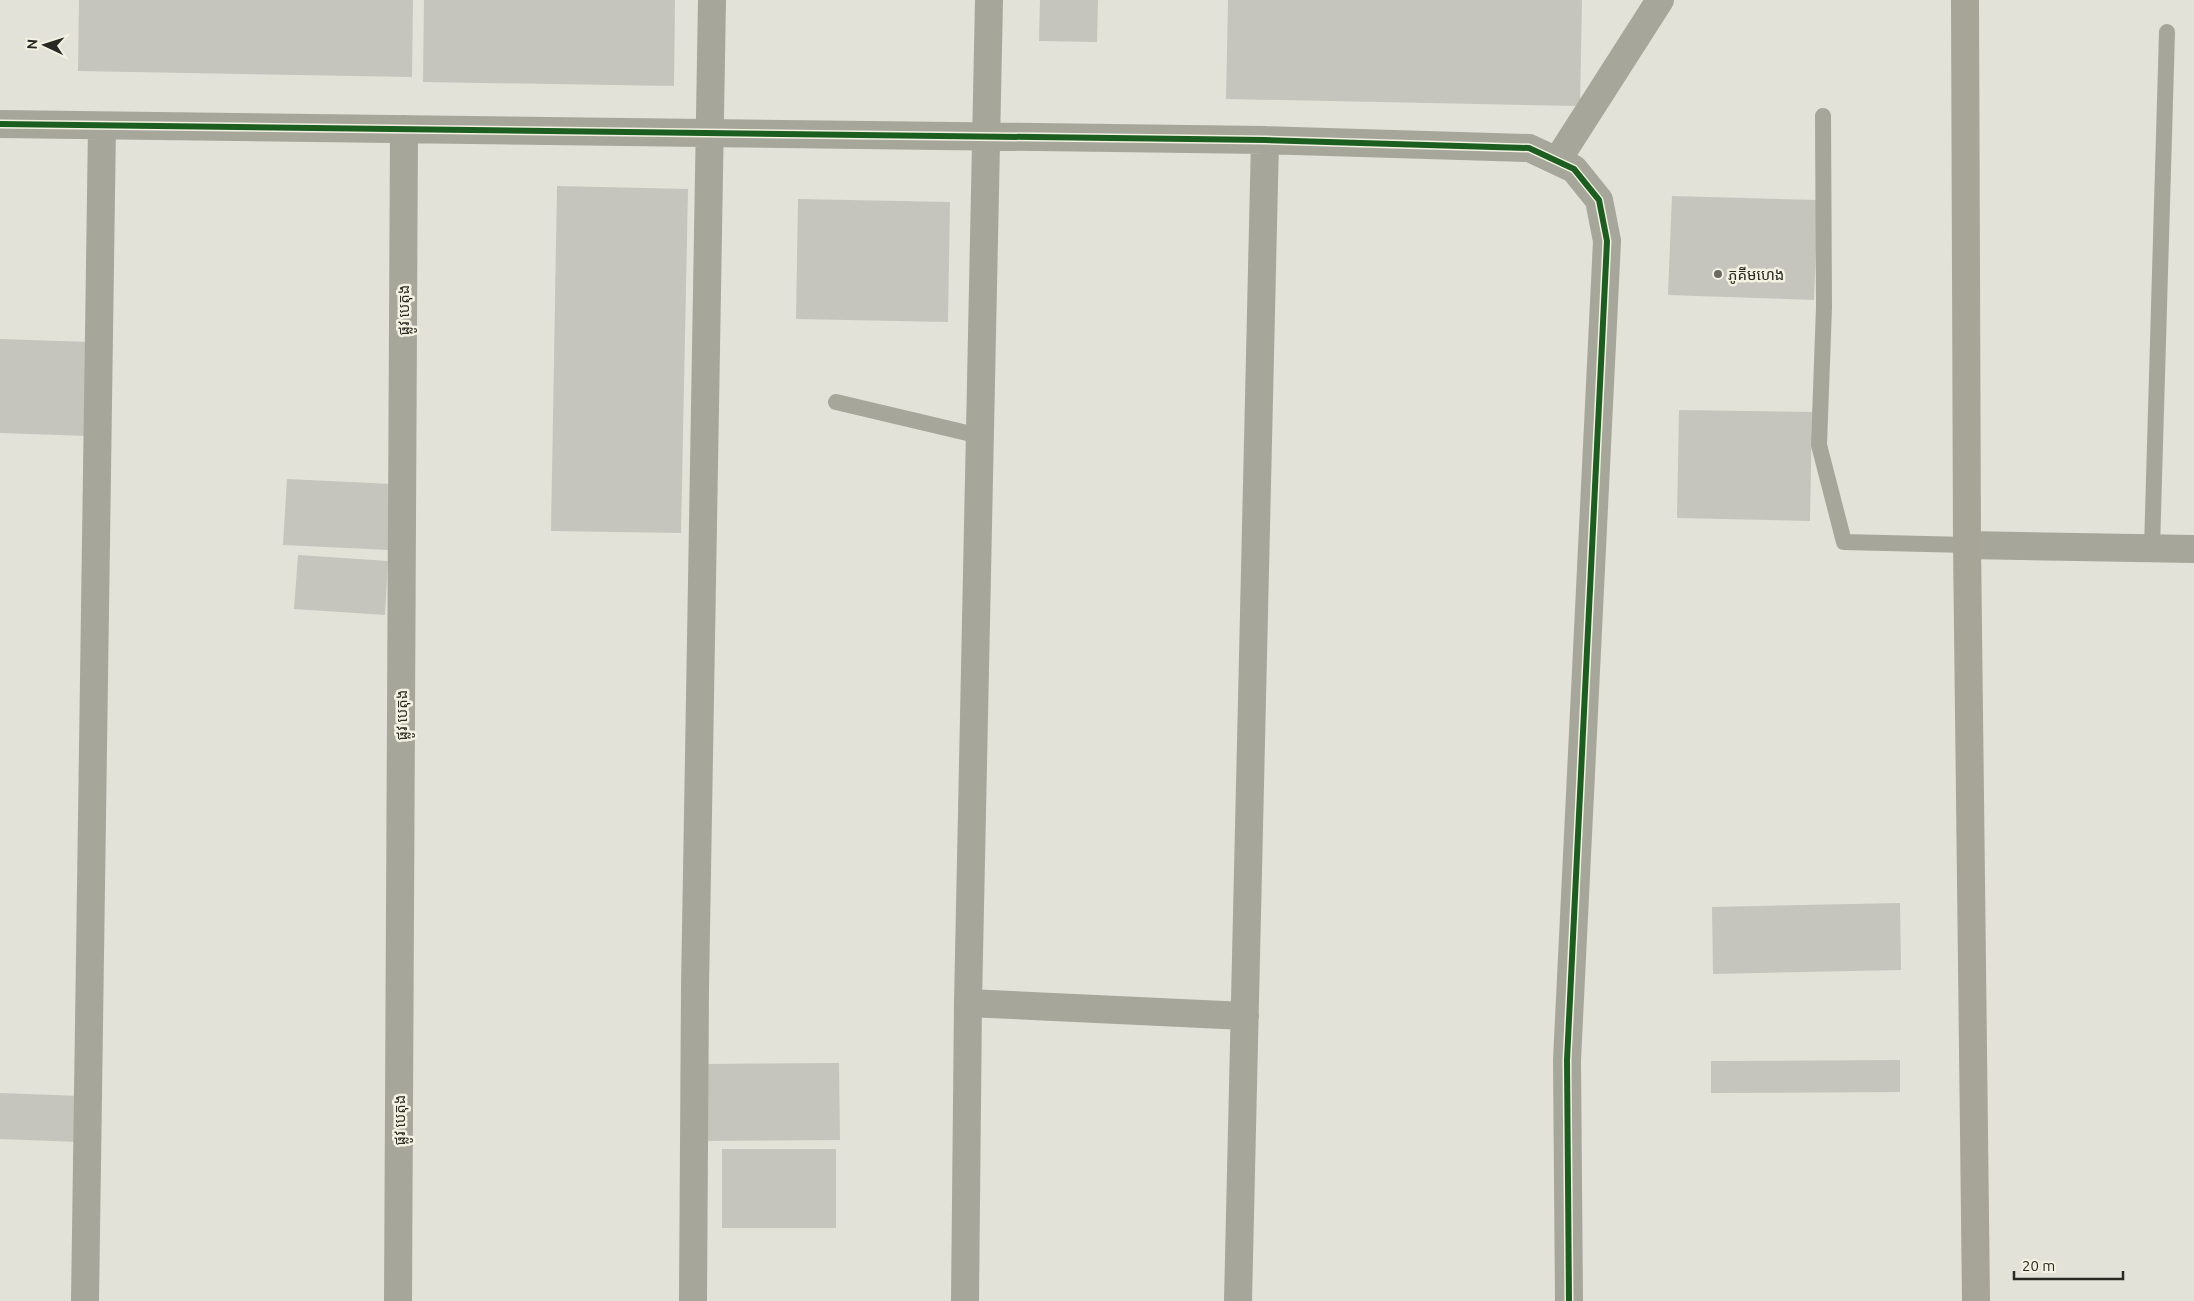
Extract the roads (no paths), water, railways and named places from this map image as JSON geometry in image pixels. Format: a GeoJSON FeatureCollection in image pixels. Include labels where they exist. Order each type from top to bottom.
{"type":"FeatureCollection","features":[{"type":"Feature","properties":{"kind":"main road"},"geometry":{"type":"LineString","coordinates":[[1964,0],[1967,544],[1976,1301]]}},
{"type":"Feature","properties":{"kind":"street"},"geometry":{"type":"LineString","coordinates":[[693,1301],[695,978],[712,0]]}},
{"type":"Feature","properties":{"kind":"street"},"geometry":{"type":"LineString","coordinates":[[964,1301],[968,1003],[989,0]]}},
{"type":"Feature","properties":{"kind":"street"},"geometry":{"type":"LineString","coordinates":[[1557,161],[1660,0]]}},
{"type":"Feature","properties":{"kind":"street"},"geometry":{"type":"LineString","coordinates":[[0,124],[1265,140],[1529,148],[1574,169],[1599,200],[1607,241],[1567,1060],[1568,1301]]}},
{"type":"Feature","properties":{"kind":"street"},"geometry":{"type":"LineString","coordinates":[[85,1301],[102,126]]}},
{"type":"Feature","properties":{"kind":"street","name":"ផ្លូវ បេតុង"},"geometry":{"type":"LineString","coordinates":[[398,1301],[404,130]]}},
{"type":"Feature","properties":{"kind":"street"},"geometry":{"type":"LineString","coordinates":[[1238,1301],[1265,140]]}},
{"type":"Feature","properties":{"kind":"street"},"geometry":{"type":"LineString","coordinates":[[1967,544],[2194,549]]}},
{"type":"Feature","properties":{"kind":"street"},"geometry":{"type":"LineString","coordinates":[[968,1003],[1245,1016]]}},
{"type":"Feature","properties":{"kind":"lane"},"geometry":{"type":"LineString","coordinates":[[2152,548],[2167,32]]}},
{"type":"Feature","properties":{"kind":"lane"},"geometry":{"type":"LineString","coordinates":[[1823,116],[1824,307],[1819,445],[1844,542],[1967,544]]}},
{"type":"Feature","properties":{"kind":"lane"},"geometry":{"type":"LineString","coordinates":[[836,402],[980,436]]}},
{"type":"Feature","properties":{"kind":"place","name":"ភូគីមហេង"},"geometry":{"type":"Point","coordinates":[1718,274]}}]}
